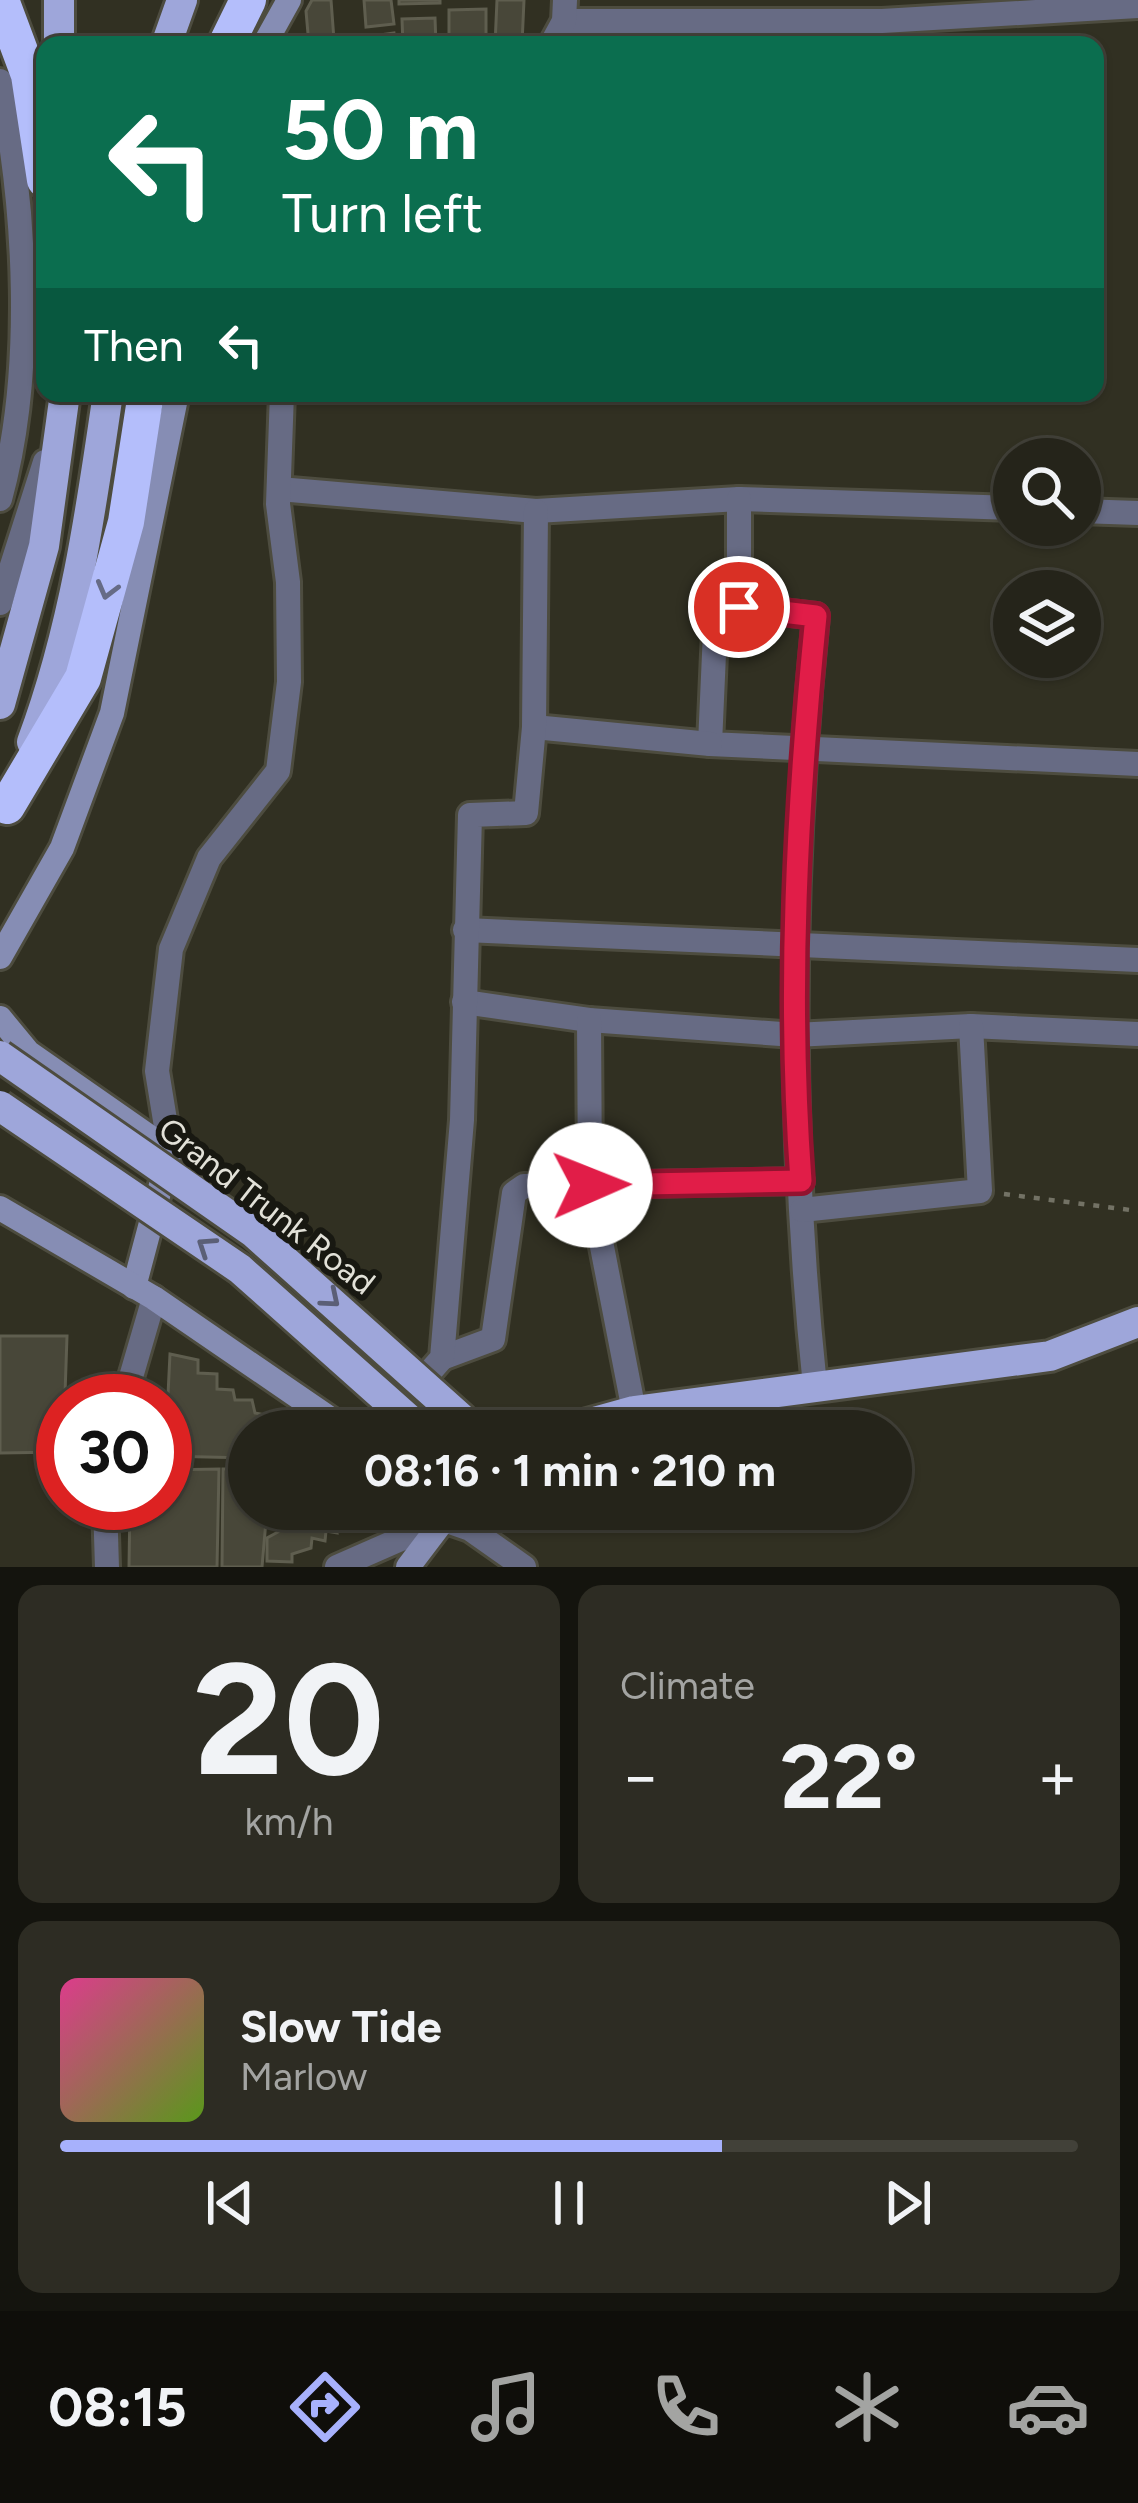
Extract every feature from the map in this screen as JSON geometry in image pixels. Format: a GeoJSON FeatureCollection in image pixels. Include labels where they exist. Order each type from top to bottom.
{"type":"FeatureCollection","features":[{"type":"Feature","properties":{"kind":"highway"},"geometry":{"type":"LineString","coordinates":[[1,0],[15,78],[36,149]]}},
{"type":"Feature","properties":{"kind":"highway"},"geometry":{"type":"LineString","coordinates":[[230,36],[248,0]]}},
{"type":"Feature","properties":{"kind":"highway"},"geometry":{"type":"LineString","coordinates":[[2,816],[83,678],[125,522],[145,402]]}},
{"type":"Feature","properties":{"kind":"main road"},"geometry":{"type":"LineString","coordinates":[[59,0],[59,36]]}},
{"type":"Feature","properties":{"kind":"main road"},"geometry":{"type":"LineString","coordinates":[[169,36],[182,0]]}},
{"type":"Feature","properties":{"kind":"main road"},"geometry":{"type":"LineString","coordinates":[[0,704],[44,546],[64,402]]}},
{"type":"Feature","properties":{"kind":"main road"},"geometry":{"type":"LineString","coordinates":[[2,816],[54,684],[88,530],[107,402]]}},
{"type":"Feature","properties":{"kind":"main road","name":"Grand Trunk Road"},"geometry":{"type":"LineString","coordinates":[[0,1056],[254,1233],[452,1410]]}},
{"type":"Feature","properties":{"kind":"main road","name":"Grand Trunk Road"},"geometry":{"type":"LineString","coordinates":[[0,1106],[240,1269],[398,1410]]}},
{"type":"Feature","properties":{"kind":"main road"},"geometry":{"type":"LineString","coordinates":[[641,1410],[1050,1355],[1138,1322]]}},
{"type":"Feature","properties":{"kind":"street"},"geometry":{"type":"LineString","coordinates":[[269,36],[289,0]]}},
{"type":"Feature","properties":{"kind":"street"},"geometry":{"type":"LineString","coordinates":[[564,10],[883,21],[1138,6]]}},
{"type":"Feature","properties":{"kind":"street"},"geometry":{"type":"LineString","coordinates":[[0,500],[11,460],[21,300],[15,78]]}},
{"type":"Feature","properties":{"kind":"street"},"geometry":{"type":"LineString","coordinates":[[0,602],[63,402]]}},
{"type":"Feature","properties":{"kind":"street"},"geometry":{"type":"LineString","coordinates":[[0,957],[62,848],[112,713],[175,402]]}},
{"type":"Feature","properties":{"kind":"street"},"geometry":{"type":"LineString","coordinates":[[129,1374],[170,1151],[157,1071],[171,949],[209,858],[278,771],[289,682],[279,489],[283,402]]}},
{"type":"Feature","properties":{"kind":"street"},"geometry":{"type":"LineString","coordinates":[[279,489],[536,511],[739,499],[993,507]]}},
{"type":"Feature","properties":{"kind":"street"},"geometry":{"type":"LineString","coordinates":[[739,499],[739,607]]}},
{"type":"Feature","properties":{"kind":"street"},"geometry":{"type":"LineString","coordinates":[[442,1358],[462,1120],[470,814],[526,813],[534,727],[536,511]]}},
{"type":"Feature","properties":{"kind":"street"},"geometry":{"type":"LineString","coordinates":[[1101,512],[1138,513]]}},
{"type":"Feature","properties":{"kind":"street"},"geometry":{"type":"LineString","coordinates":[[710,744],[716,609],[739,607],[816,616],[802,752],[794,944],[802,1210],[815,1386]]}},
{"type":"Feature","properties":{"kind":"street"},"geometry":{"type":"LineString","coordinates":[[534,727],[802,752],[1138,764]]}},
{"type":"Feature","properties":{"kind":"street"},"geometry":{"type":"LineString","coordinates":[[465,930],[1138,960]]}},
{"type":"Feature","properties":{"kind":"street"},"geometry":{"type":"LineString","coordinates":[[464,1002],[590,1020],[795,1035],[971,1025],[1138,1034]]}},
{"type":"Feature","properties":{"kind":"street"},"geometry":{"type":"LineString","coordinates":[[0,1018],[28,1052],[170,1151]]}},
{"type":"Feature","properties":{"kind":"street"},"geometry":{"type":"LineString","coordinates":[[590,1020],[590,1185],[634,1410]]}},
{"type":"Feature","properties":{"kind":"street"},"geometry":{"type":"LineString","coordinates":[[802,1210],[980,1191],[971,1025]]}},
{"type":"Feature","properties":{"kind":"street"},"geometry":{"type":"LineString","coordinates":[[396,1410],[442,1358],[493,1339],[514,1193],[524,1186],[801,1181]]}},
{"type":"Feature","properties":{"kind":"street"},"geometry":{"type":"LineString","coordinates":[[0,1208],[144,1293],[317,1410]]}},
{"type":"Feature","properties":{"kind":"street"},"geometry":{"type":"LineString","coordinates":[[105,1530],[107,1567]]}},
{"type":"Feature","properties":{"kind":"street"},"geometry":{"type":"LineString","coordinates":[[337,1567],[414,1530]]}},
{"type":"Feature","properties":{"kind":"street"},"geometry":{"type":"LineString","coordinates":[[408,1567],[436,1530]]}},
{"type":"Feature","properties":{"kind":"street"},"geometry":{"type":"LineString","coordinates":[[473,1530],[524,1567]]}},
{"type":"Feature","properties":{"kind":"path"},"geometry":{"type":"LineString","coordinates":[[980,1191],[1138,1211]]}},
{"type":"Feature","properties":{"kind":"building"},"geometry":{"type":"Polygon","coordinates":[[[312,0],[331,0],[334,36],[308,36],[306,11],[312,0]]]}},
{"type":"Feature","properties":{"kind":"building"},"geometry":{"type":"Polygon","coordinates":[[[364,0],[391,0],[394,24],[366,27],[364,0]]]}},
{"type":"Feature","properties":{"kind":"building"},"geometry":{"type":"Polygon","coordinates":[[[399,0],[440,0],[440,3],[399,4],[399,0]]]}},
{"type":"Feature","properties":{"kind":"building"},"geometry":{"type":"Polygon","coordinates":[[[497,0],[524,0],[522,36],[495,36],[497,0]]]}},
{"type":"Feature","properties":{"kind":"building"},"geometry":{"type":"Polygon","coordinates":[[[486,9],[486,36],[449,36],[449,10],[486,9]]]}},
{"type":"Feature","properties":{"kind":"building"},"geometry":{"type":"Polygon","coordinates":[[[435,18],[436,36],[403,36],[402,19],[435,18]]]}},
{"type":"Feature","properties":{"kind":"building"},"geometry":{"type":"Polygon","coordinates":[[[0,1336],[67,1336],[66,1374],[36,1374],[36,1452],[0,1453],[0,1336]]]}},
{"type":"Feature","properties":{"kind":"building"},"geometry":{"type":"Polygon","coordinates":[[[170,1354],[198,1360],[198,1373],[217,1374],[217,1389],[233,1390],[235,1400],[252,1400],[254,1410],[228,1410],[228,1458],[192,1457],[192,1374],[169,1374],[170,1354]]]}},
{"type":"Feature","properties":{"kind":"building"},"geometry":{"type":"Polygon","coordinates":[[[219,1469],[217,1567],[129,1567],[130,1530],[192,1530],[192,1470],[219,1469]]]}},
{"type":"Feature","properties":{"kind":"building"},"geometry":{"type":"Polygon","coordinates":[[[223,1469],[228,1469],[228,1530],[265,1530],[262,1567],[222,1567],[223,1469]]]}},
{"type":"Feature","properties":{"kind":"building"},"geometry":{"type":"Polygon","coordinates":[[[337,1530],[337,1533],[326,1531],[325,1541],[312,1538],[311,1548],[292,1554],[292,1562],[267,1561],[267,1538],[278,1532],[337,1530]]]}},
{"type":"Feature","properties":{"kind":"route"},"geometry":{"type":"LineString","coordinates":[[590,1185],[801,1181],[793,962],[802,752],[816,616],[739,607]]}}]}
